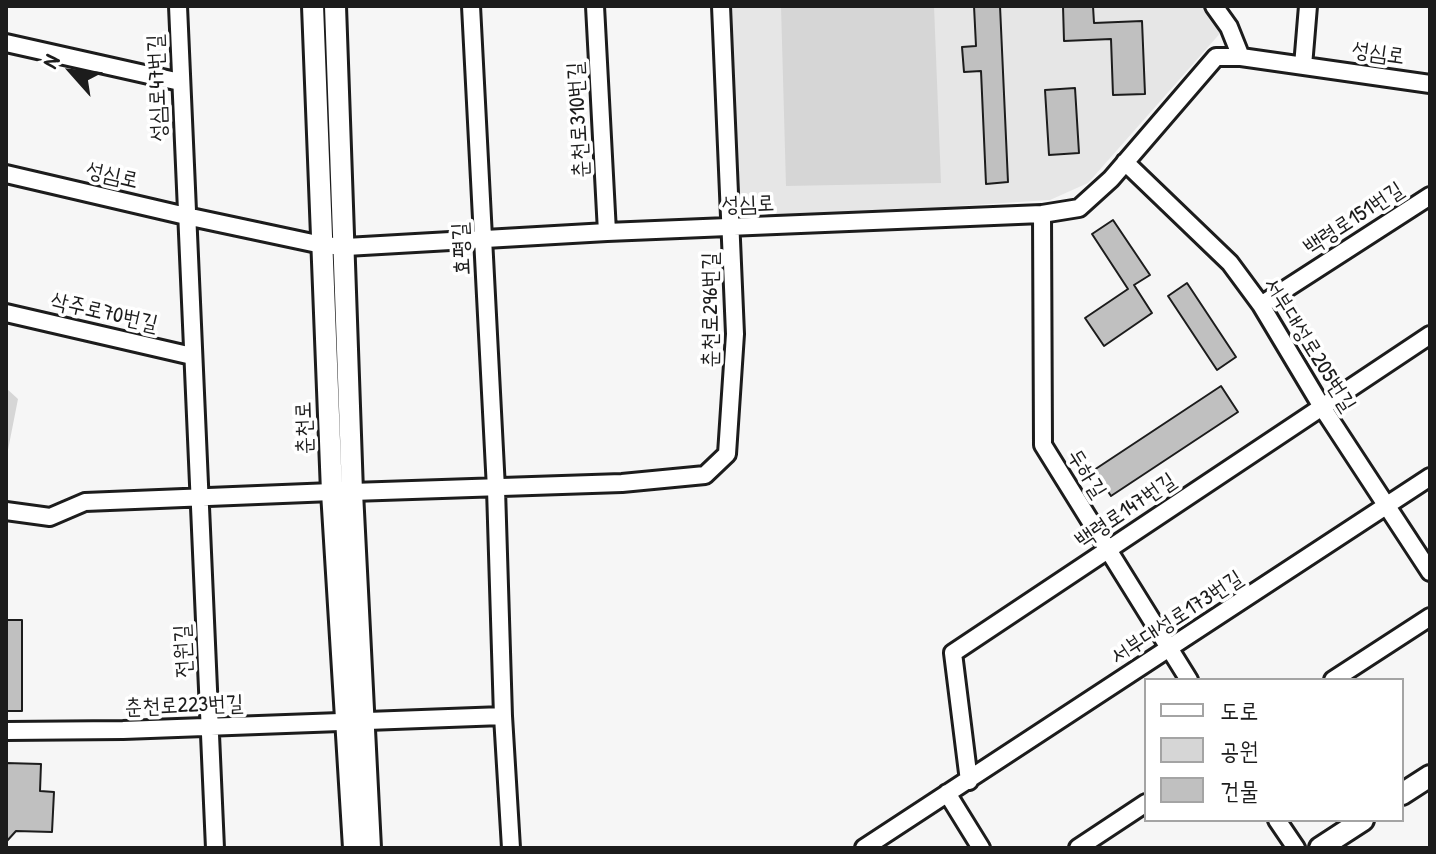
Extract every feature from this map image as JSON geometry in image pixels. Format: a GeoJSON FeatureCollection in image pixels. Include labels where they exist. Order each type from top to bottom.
{"type":"FeatureCollection","features":[{"type":"Feature","properties":{"kind":"street","name":"성심로47번길"},"geometry":{"type":"LineString","coordinates":[[178,6],[186,216]]}},
{"type":"Feature","properties":{"kind":"street","name":"춘천로"},"geometry":{"type":"LineString","coordinates":[[313,6],[322,245],[356,721],[370,848]]}},
{"type":"Feature","properties":{"kind":"street","name":"춘천로"},"geometry":{"type":"LineString","coordinates":[[335,6],[346,247],[342,492]]}},
{"type":"Feature","properties":{"kind":"street","name":"효평길"},"geometry":{"type":"LineString","coordinates":[[471,6],[511,848]]}},
{"type":"Feature","properties":{"kind":"street","name":"춘천로310번길"},"geometry":{"type":"LineString","coordinates":[[595,6],[607,232]]}},
{"type":"Feature","properties":{"kind":"street","name":"춘천로296번길"},"geometry":{"type":"LineString","coordinates":[[496,489],[622,483],[705,475],[727,454],[735,334],[733,228],[721,6]]}},
{"type":"Feature","properties":{"kind":"street"},"geometry":{"type":"LineString","coordinates":[[1214,6],[1229,27],[1241,57]]}},
{"type":"Feature","properties":{"kind":"street"},"geometry":{"type":"LineString","coordinates":[[1303,66],[1308,6]]}},
{"type":"Feature","properties":{"kind":"street"},"geometry":{"type":"LineString","coordinates":[[6,43],[180,82]]}},
{"type":"Feature","properties":{"kind":"street","name":"성심로"},"geometry":{"type":"LineString","coordinates":[[6,174],[186,216],[322,245],[346,247],[607,232],[1042,214],[1079,208],[1111,179],[1216,57],[1241,57],[1430,84]]}},
{"type":"Feature","properties":{"kind":"street","name":"서부대성로205번길"},"geometry":{"type":"LineString","coordinates":[[1125,162],[1230,263],[1261,305],[1385,507],[1430,572]]}},
{"type":"Feature","properties":{"kind":"street","name":"백령로151번길"},"geometry":{"type":"LineString","coordinates":[[1261,305],[1430,196]]}},
{"type":"Feature","properties":{"kind":"street","name":"두하길"},"geometry":{"type":"LineString","coordinates":[[1042,214],[1043,445],[1188,678]]}},
{"type":"Feature","properties":{"kind":"street","name":"전원길"},"geometry":{"type":"LineString","coordinates":[[186,216],[215,848]]}},
{"type":"Feature","properties":{"kind":"street","name":"삭주로70번길"},"geometry":{"type":"LineString","coordinates":[[6,313],[192,356]]}},
{"type":"Feature","properties":{"kind":"street","name":"백령로147번길"},"geometry":{"type":"LineString","coordinates":[[969,781],[953,653],[1430,335]]}},
{"type":"Feature","properties":{"kind":"street","name":"서부대성로173번길"},"geometry":{"type":"LineString","coordinates":[[864,848],[1430,477]]}},
{"type":"Feature","properties":{"kind":"street"},"geometry":{"type":"LineString","coordinates":[[6,511],[50,517],[85,502],[496,489]]}},
{"type":"Feature","properties":{"kind":"street"},"geometry":{"type":"LineString","coordinates":[[1336,678],[1430,617]]}},
{"type":"Feature","properties":{"kind":"street"},"geometry":{"type":"LineString","coordinates":[[356,721],[503,716]]}},
{"type":"Feature","properties":{"kind":"street","name":"춘천로"},"geometry":{"type":"LineString","coordinates":[[354,848],[356,721]]}},
{"type":"Feature","properties":{"kind":"street","name":"춘천로223번길"},"geometry":{"type":"LineString","coordinates":[[6,731],[209,728],[356,721]]}},
{"type":"Feature","properties":{"kind":"street"},"geometry":{"type":"LineString","coordinates":[[1404,793],[1430,776]]}},
{"type":"Feature","properties":{"kind":"street"},"geometry":{"type":"LineString","coordinates":[[947,793],[981,848]]}},
{"type":"Feature","properties":{"kind":"street"},"geometry":{"type":"LineString","coordinates":[[1078,848],[1144,804]]}},
{"type":"Feature","properties":{"kind":"street"},"geometry":{"type":"LineString","coordinates":[[1278,822],[1296,848]]}},
{"type":"Feature","properties":{"kind":"street"},"geometry":{"type":"LineString","coordinates":[[1320,848],[1360,822]]}},
{"type":"Feature","properties":{"kind":"shaded area"},"geometry":{"type":"Polygon","coordinates":[[[732,6],[1205,6],[1223,30],[1088,183],[1050,200],[739,220],[732,6]]]}},
{"type":"Feature","properties":{"kind":"green space"},"geometry":{"type":"Polygon","coordinates":[[[781,6],[934,6],[941,183],[786,186],[781,6]]]}},
{"type":"Feature","properties":{"kind":"green space"},"geometry":{"type":"Polygon","coordinates":[[[6,388],[18,399],[6,460],[6,388]]]}},
{"type":"Feature","properties":{"kind":"building"},"geometry":{"type":"Polygon","coordinates":[[[974,6],[1000,6],[1008,182],[986,184],[981,71],[964,72],[962,47],[976,46],[974,6]]]}},
{"type":"Feature","properties":{"kind":"building"},"geometry":{"type":"Polygon","coordinates":[[[1063,6],[1093,6],[1094,23],[1142,21],[1145,94],[1113,95],[1111,39],[1064,41],[1063,6]]]}},
{"type":"Feature","properties":{"kind":"building"},"geometry":{"type":"Polygon","coordinates":[[[1075,88],[1079,153],[1049,155],[1045,90],[1075,88]]]}},
{"type":"Feature","properties":{"kind":"building"},"geometry":{"type":"Polygon","coordinates":[[[1113,220],[1150,275],[1134,285],[1152,313],[1104,346],[1085,318],[1128,289],[1092,234],[1113,220]]]}},
{"type":"Feature","properties":{"kind":"building"},"geometry":{"type":"Polygon","coordinates":[[[1187,283],[1236,357],[1217,370],[1168,296],[1187,283]]]}},
{"type":"Feature","properties":{"kind":"building"},"geometry":{"type":"Polygon","coordinates":[[[1221,386],[1238,412],[1111,496],[1094,470],[1221,386]]]}},
{"type":"Feature","properties":{"kind":"building"},"geometry":{"type":"Polygon","coordinates":[[[6,620],[22,620],[22,711],[6,711],[6,620]]]}},
{"type":"Feature","properties":{"kind":"building"},"geometry":{"type":"Polygon","coordinates":[[[6,763],[41,764],[40,791],[54,792],[52,832],[16,831],[6,842],[6,763]]]}}]}
